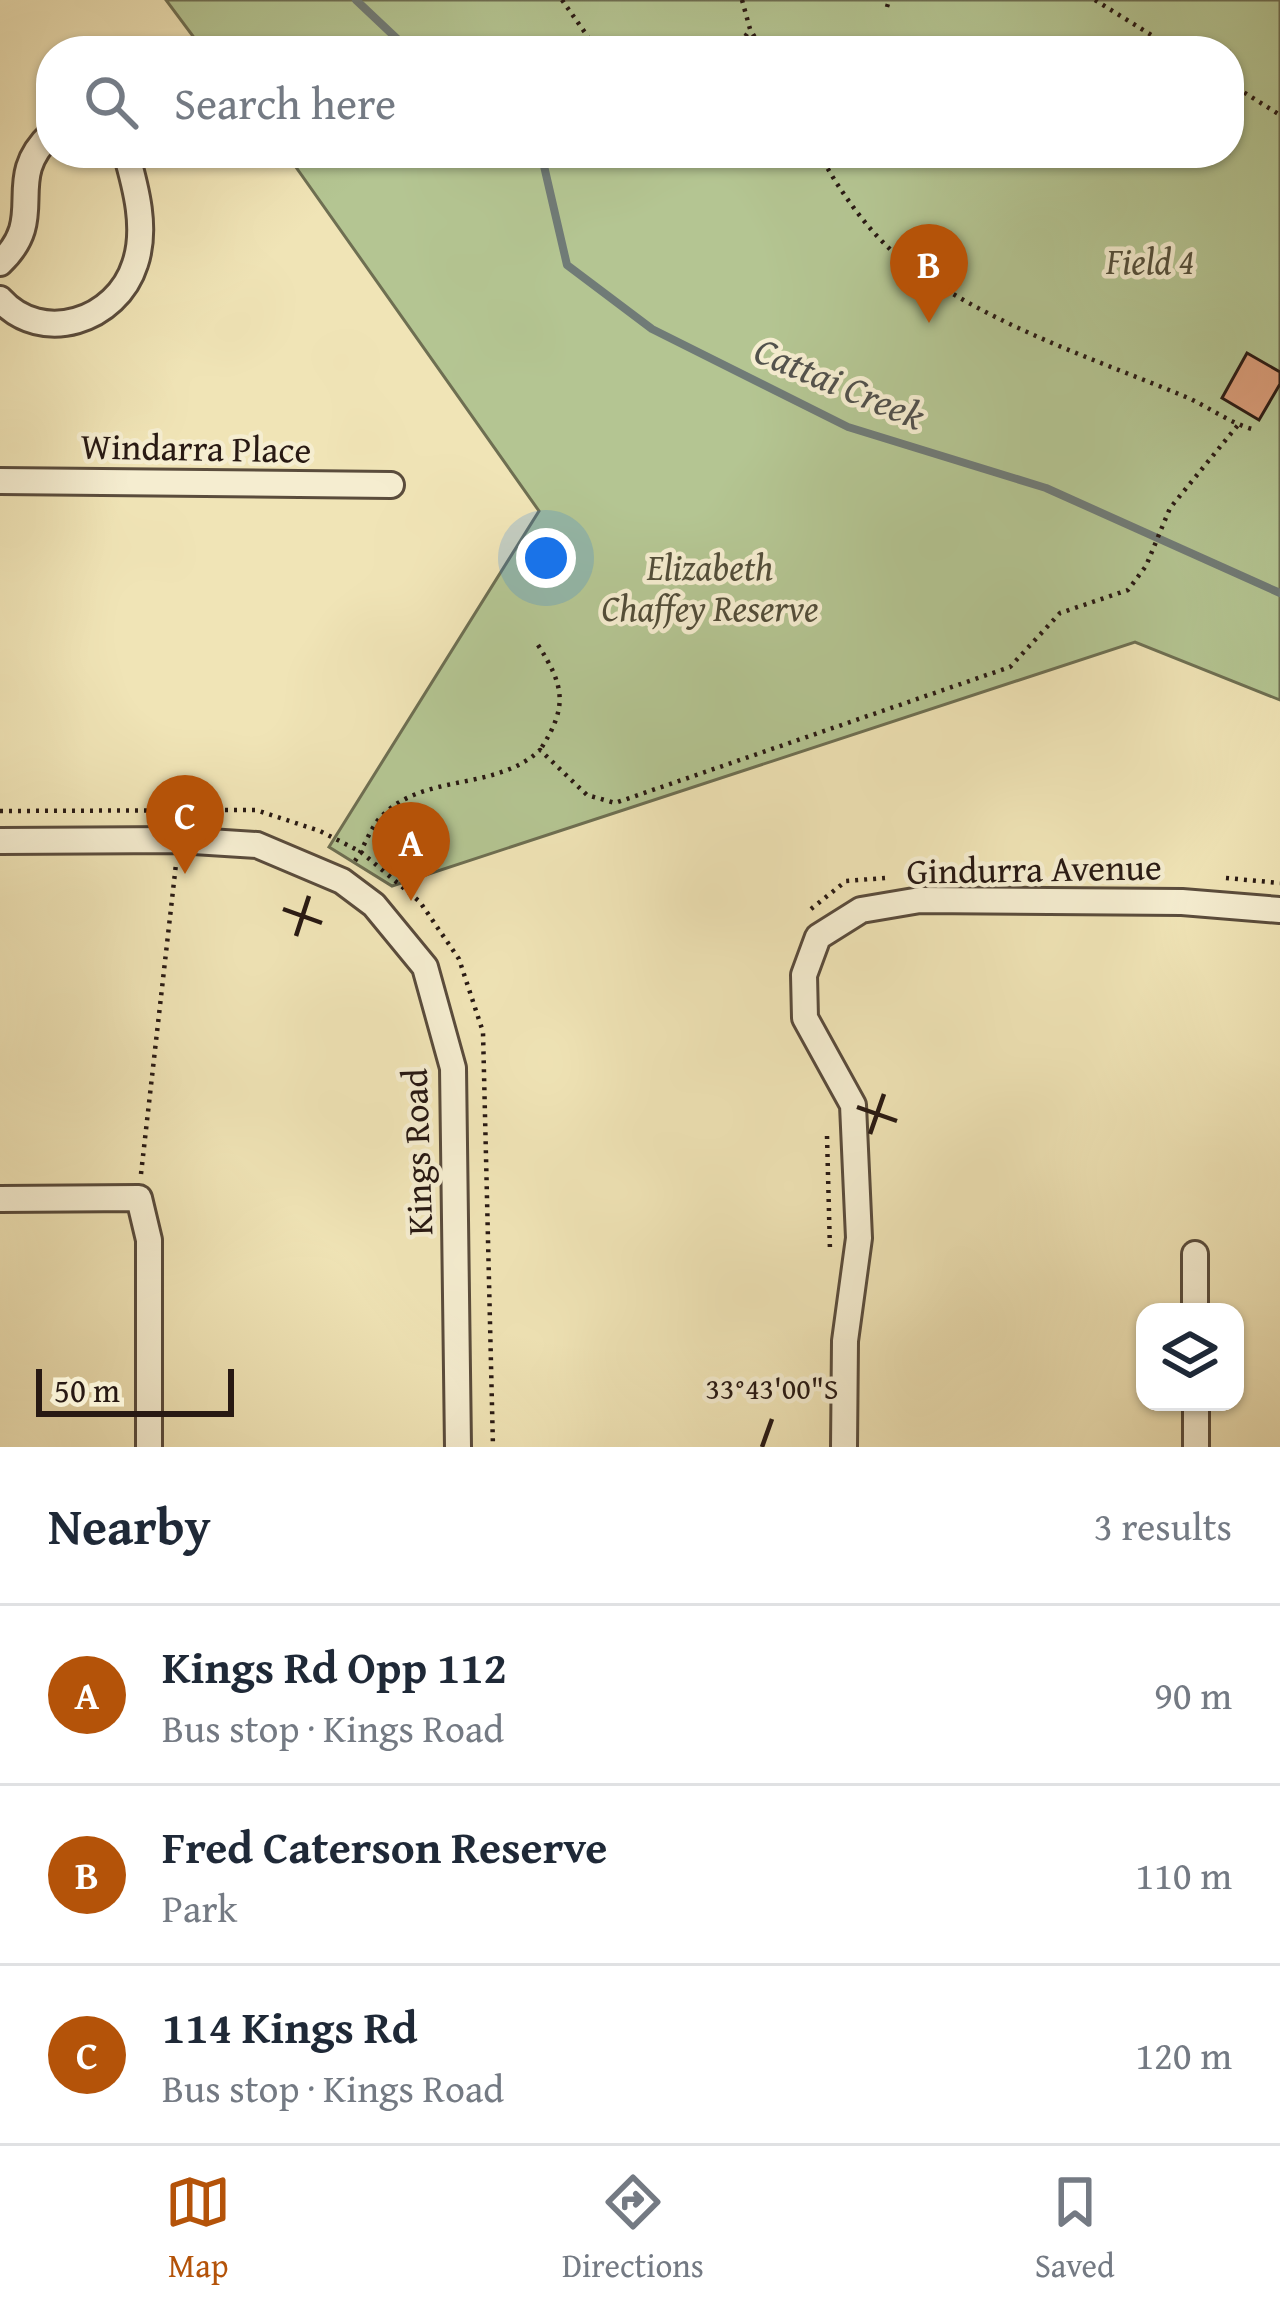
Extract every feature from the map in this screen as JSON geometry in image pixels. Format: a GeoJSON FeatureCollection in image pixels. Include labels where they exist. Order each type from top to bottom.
{"type":"FeatureCollection","features":[{"type":"Feature","properties":{"kind":"street"},"geometry":{"type":"LineString","coordinates":[[0,262],[19,245],[25,230],[23,182],[28,159],[36,150]]}},
{"type":"Feature","properties":{"kind":"street"},"geometry":{"type":"LineString","coordinates":[[0,299],[22,318],[50,325],[73,322],[116,299],[134,269],[140,226],[129,168]]}},
{"type":"Feature","properties":{"kind":"street","name":"Windarra Place"},"geometry":{"type":"LineString","coordinates":[[0,481],[392,485]]}},
{"type":"Feature","properties":{"kind":"street","name":"Kings Road"},"geometry":{"type":"LineString","coordinates":[[0,842],[178,840],[257,845],[342,881],[374,905],[425,967],[453,1068],[458,1447]]}},
{"type":"Feature","properties":{"kind":"street","name":"Gindurra Avenue"},"geometry":{"type":"LineString","coordinates":[[844,1447],[845,1341],[859,1238],[853,1106],[806,1018],[804,975],[818,938],[862,910],[920,900],[1182,902],[1280,910]]}},
{"type":"Feature","properties":{"kind":"street"},"geometry":{"type":"LineString","coordinates":[[0,1198],[139,1198],[148,1240],[148,1447]]}},
{"type":"Feature","properties":{"kind":"street"},"geometry":{"type":"LineString","coordinates":[[1195,1253],[1196,1303]]}},
{"type":"Feature","properties":{"kind":"street"},"geometry":{"type":"LineString","coordinates":[[1196,1411],[1196,1447]]}},
{"type":"Feature","properties":{"kind":"path"},"geometry":{"type":"LineString","coordinates":[[562,0],[587,36]]}},
{"type":"Feature","properties":{"kind":"path"},"geometry":{"type":"LineString","coordinates":[[742,0],[755,36]]}},
{"type":"Feature","properties":{"kind":"path"},"geometry":{"type":"LineString","coordinates":[[1095,0],[1153,36]]}},
{"type":"Feature","properties":{"kind":"path"},"geometry":{"type":"LineString","coordinates":[[745,36],[750,28]]}},
{"type":"Feature","properties":{"kind":"path"},"geometry":{"type":"LineString","coordinates":[[1244,92],[1280,115]]}},
{"type":"Feature","properties":{"kind":"path"},"geometry":{"type":"LineString","coordinates":[[827,168],[837,188],[902,260],[1064,350],[1191,399],[1252,429]]}},
{"type":"Feature","properties":{"kind":"path"},"geometry":{"type":"LineString","coordinates":[[540,750],[587,795],[615,803],[1010,667],[1060,613],[1128,590],[1146,566],[1170,508],[1238,425]]}},
{"type":"Feature","properties":{"kind":"path"},"geometry":{"type":"LineString","coordinates":[[342,881],[377,821],[407,796],[497,777],[524,765],[540,750],[553,730],[561,699],[557,675],[538,645]]}},
{"type":"Feature","properties":{"kind":"path"},"geometry":{"type":"LineString","coordinates":[[0,811],[256,810],[320,831],[361,852],[420,902],[459,959],[483,1032],[493,1447]]}},
{"type":"Feature","properties":{"kind":"path"},"geometry":{"type":"LineString","coordinates":[[139,1198],[178,840]]}},
{"type":"Feature","properties":{"kind":"path"},"geometry":{"type":"LineString","coordinates":[[803,919],[846,881],[887,878]]}},
{"type":"Feature","properties":{"kind":"path"},"geometry":{"type":"LineString","coordinates":[[1218,878],[1280,883]]}},
{"type":"Feature","properties":{"kind":"path"},"geometry":{"type":"LineString","coordinates":[[827,1137],[830,1261]]}},
{"type":"Feature","properties":{"kind":"green space"},"geometry":{"type":"Polygon","coordinates":[[[166,0],[1280,0],[1280,700],[1135,642],[392,886],[329,847],[539,511],[297,168],[1244,168],[1244,36],[193,36],[166,0]]]}},
{"type":"Feature","properties":{"kind":"building"},"geometry":{"type":"Polygon","coordinates":[[[1247,353],[1280,372],[1280,384],[1259,420],[1222,398],[1247,353]]]}},
{"type":"Feature","properties":{"kind":"waterway","name":"Cattai Creek"},"geometry":{"type":"LineString","coordinates":[[356,0],[394,36]]}},
{"type":"Feature","properties":{"kind":"waterway","name":"Cattai Creek"},"geometry":{"type":"LineString","coordinates":[[544,168],[567,265],[652,329],[848,427],[1046,488],[1280,593]]}},
{"type":"Feature","properties":{"kind":"place","name":"Fred Caterson Reserve"},"geometry":{"type":"Point","coordinates":[929,323]}},
{"type":"Feature","properties":{"kind":"place","name":"114 Kings Rd"},"geometry":{"type":"Point","coordinates":[185,874]}},
{"type":"Feature","properties":{"kind":"place","name":"Kings Rd Opp 112"},"geometry":{"type":"Point","coordinates":[411,901]}},
{"type":"Feature","properties":{"kind":"park label","name":"Field 4"},"geometry":{"type":"Point","coordinates":[1150,260]}},
{"type":"Feature","properties":{"kind":"park label","name":"Elizabeth Chaffey Reserve"},"geometry":{"type":"Point","coordinates":[710,586]}}]}
